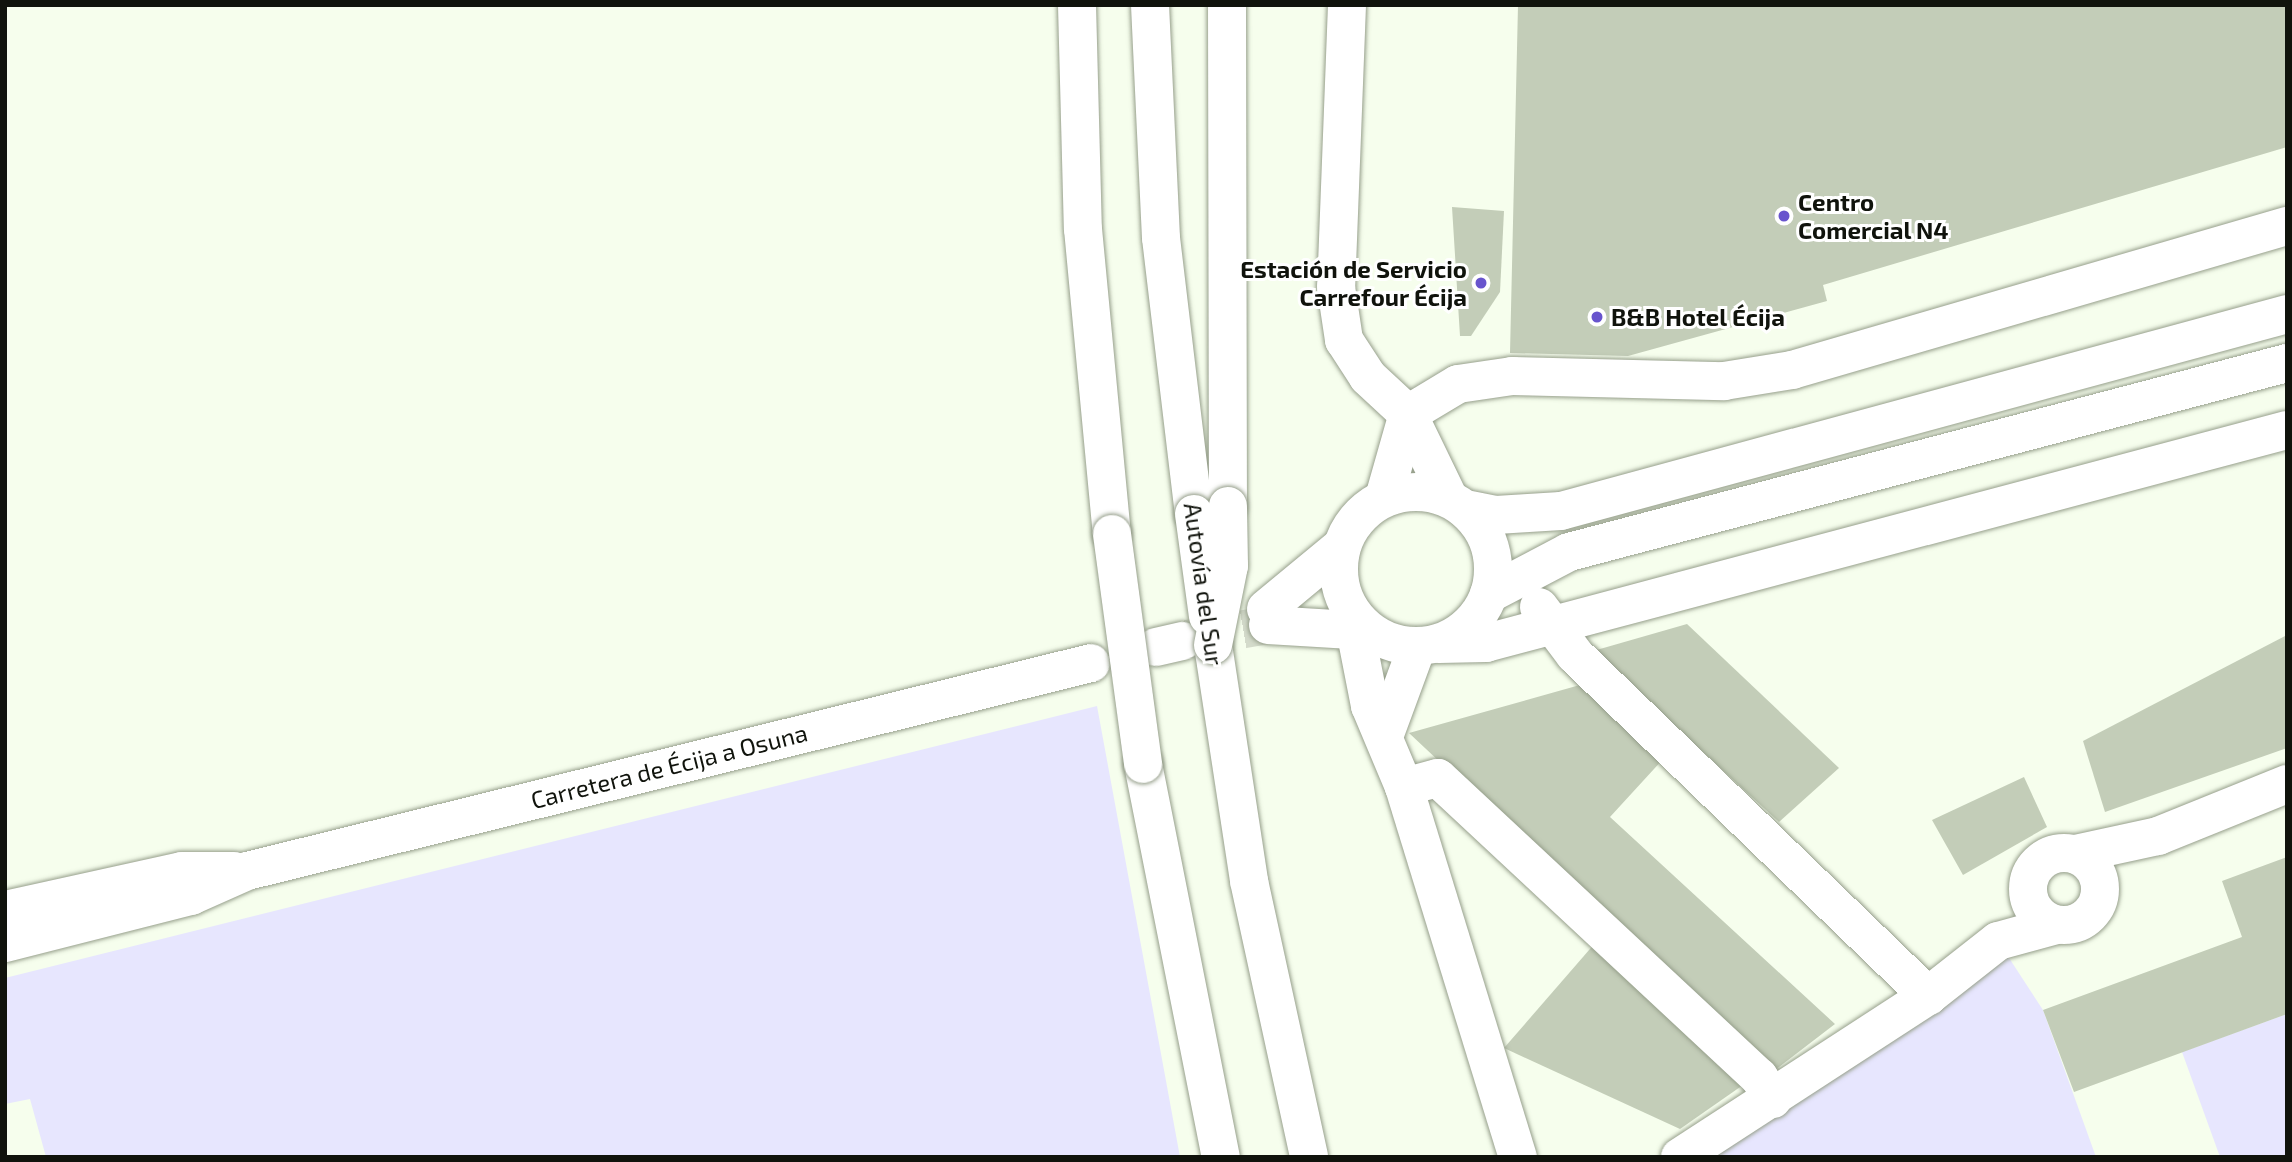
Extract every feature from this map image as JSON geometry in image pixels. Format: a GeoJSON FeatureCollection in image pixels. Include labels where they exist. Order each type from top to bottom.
{"type":"FeatureCollection","features":[{"type":"Feature","properties":{"kind":"main road"},"geometry":{"type":"LineString","coordinates":[[1077,5],[1083,229],[1111,534],[1143,764],[1221,1157]]}},
{"type":"Feature","properties":{"kind":"main road","name":"Autovía del Sur"},"geometry":{"type":"LineString","coordinates":[[1150,5],[1161,238],[1211,510],[1183,644],[1227,742],[1249,881],[1309,1157]]}},
{"type":"Feature","properties":{"kind":"main road"},"geometry":{"type":"LineString","coordinates":[[1211,510],[1227,5]]}},
{"type":"Feature","properties":{"kind":"main road"},"geometry":{"type":"LineString","coordinates":[[1348,5],[1336,287],[1344,340],[1368,377],[1408,414],[1457,504],[1490,548],[1489,594],[1478,616],[1428,646],[1385,734]]}},
{"type":"Feature","properties":{"kind":"main road"},"geometry":{"type":"LineString","coordinates":[[1384,498],[1408,414],[1458,384],[1512,376],[1724,381],[1792,370],[2287,226]]}},
{"type":"Feature","properties":{"kind":"main road"},"geometry":{"type":"LineString","coordinates":[[2287,314],[1562,511],[1496,515],[1405,492],[1384,498],[1350,527],[1341,547],[1267,617],[1358,625],[1428,646],[1486,643],[2287,430]]}},
{"type":"Feature","properties":{"kind":"main road"},"geometry":{"type":"LineString","coordinates":[[1489,594],[1569,552],[2287,363]]}},
{"type":"Feature","properties":{"kind":"main road"},"geometry":{"type":"LineString","coordinates":[[1341,547],[1341,593],[1358,625],[1370,706],[1385,734],[1404,787],[1518,1157]]}},
{"type":"Feature","properties":{"kind":"main road"},"geometry":{"type":"LineString","coordinates":[[1525,574],[1548,626],[1928,996]]}},
{"type":"Feature","properties":{"kind":"main road","name":"Carretera de Écija a Osuna"},"geometry":{"type":"LineString","coordinates":[[5,943],[191,897],[247,872],[1091,663]]}},
{"type":"Feature","properties":{"kind":"main road"},"geometry":{"type":"LineString","coordinates":[[1404,787],[1438,778],[1759,1077],[1773,1099]]}},
{"type":"Feature","properties":{"kind":"main road"},"geometry":{"type":"LineString","coordinates":[[1680,1157],[1928,996],[1998,941],[2042,860],[2158,836],[2287,784]]}},
{"type":"Feature","properties":{"kind":"main road"},"geometry":{"type":"LineString","coordinates":[[1998,941],[2090,914],[2100,891],[2158,836]]}},
{"type":"Feature","properties":{"kind":"main road"},"geometry":{"type":"LineString","coordinates":[[2075,854],[2094,868],[2100,891]]}},
{"type":"Feature","properties":{"kind":"main road","name":"Carretera de Écija a Osuna"},"geometry":{"type":"LineString","coordinates":[[5,910],[182,871],[247,872]]}},
{"type":"Feature","properties":{"kind":"main road"},"geometry":{"type":"LineString","coordinates":[[2027,891],[2036,913],[2056,925]]}},
{"type":"Feature","properties":{"kind":"shaded area"},"geometry":{"type":"Polygon","coordinates":[[[1097,706],[1180,1157],[46,1157],[30,1099],[5,1104],[5,978],[1097,706]]]}},
{"type":"Feature","properties":{"kind":"shaded area"},"geometry":{"type":"Polygon","coordinates":[[[1998,941],[2043,1010],[2096,1157],[1680,1157],[1998,941]]]}},
{"type":"Feature","properties":{"kind":"shaded area"},"geometry":{"type":"Polygon","coordinates":[[[2287,1014],[2287,1157],[2220,1157],[2182,1052],[2287,1014]]]}},
{"type":"Feature","properties":{"kind":"building","name":"Centro Comercial N4"},"geometry":{"type":"Polygon","coordinates":[[[1518,5],[2287,5],[2287,147],[1823,285],[1827,301],[1628,356],[1510,353],[1518,5]]]}},
{"type":"Feature","properties":{"kind":"building"},"geometry":{"type":"Polygon","coordinates":[[[1452,207],[1504,211],[1500,292],[1471,336],[1460,336],[1452,207]]]}},
{"type":"Feature","properties":{"kind":"building"},"geometry":{"type":"Polygon","coordinates":[[[1687,624],[1839,768],[1779,822],[1593,651],[1687,624]]]}},
{"type":"Feature","properties":{"kind":"building"},"geometry":{"type":"Polygon","coordinates":[[[2287,635],[2287,748],[2105,812],[2083,741],[2287,635]]]}},
{"type":"Feature","properties":{"kind":"building"},"geometry":{"type":"Polygon","coordinates":[[[1587,683],[1665,757],[1610,817],[1835,1024],[1771,1073],[1409,733],[1587,683]]]}},
{"type":"Feature","properties":{"kind":"building"},"geometry":{"type":"Polygon","coordinates":[[[2024,777],[2047,827],[1963,875],[1932,820],[2024,777]]]}},
{"type":"Feature","properties":{"kind":"building"},"geometry":{"type":"Polygon","coordinates":[[[2287,857],[2287,1014],[2074,1092],[2043,1010],[2242,937],[2222,881],[2287,857]]]}},
{"type":"Feature","properties":{"kind":"building"},"geometry":{"type":"Polygon","coordinates":[[[1596,942],[1743,1085],[1680,1129],[1504,1048],[1596,942]]]}},
{"type":"Feature","properties":{"kind":"tunnel"},"geometry":{"type":"LineString","coordinates":[[1187,639],[1268,625]]}},
{"type":"Feature","properties":{"kind":"place","name":"Centro Comercial N4"},"geometry":{"type":"Point","coordinates":[1784,216]}},
{"type":"Feature","properties":{"kind":"place","name":"Estación de Servicio Carrefour Écija"},"geometry":{"type":"Point","coordinates":[1481,283]}},
{"type":"Feature","properties":{"kind":"place","name":"B&B Hotel Écija"},"geometry":{"type":"Point","coordinates":[1597,317]}}]}
